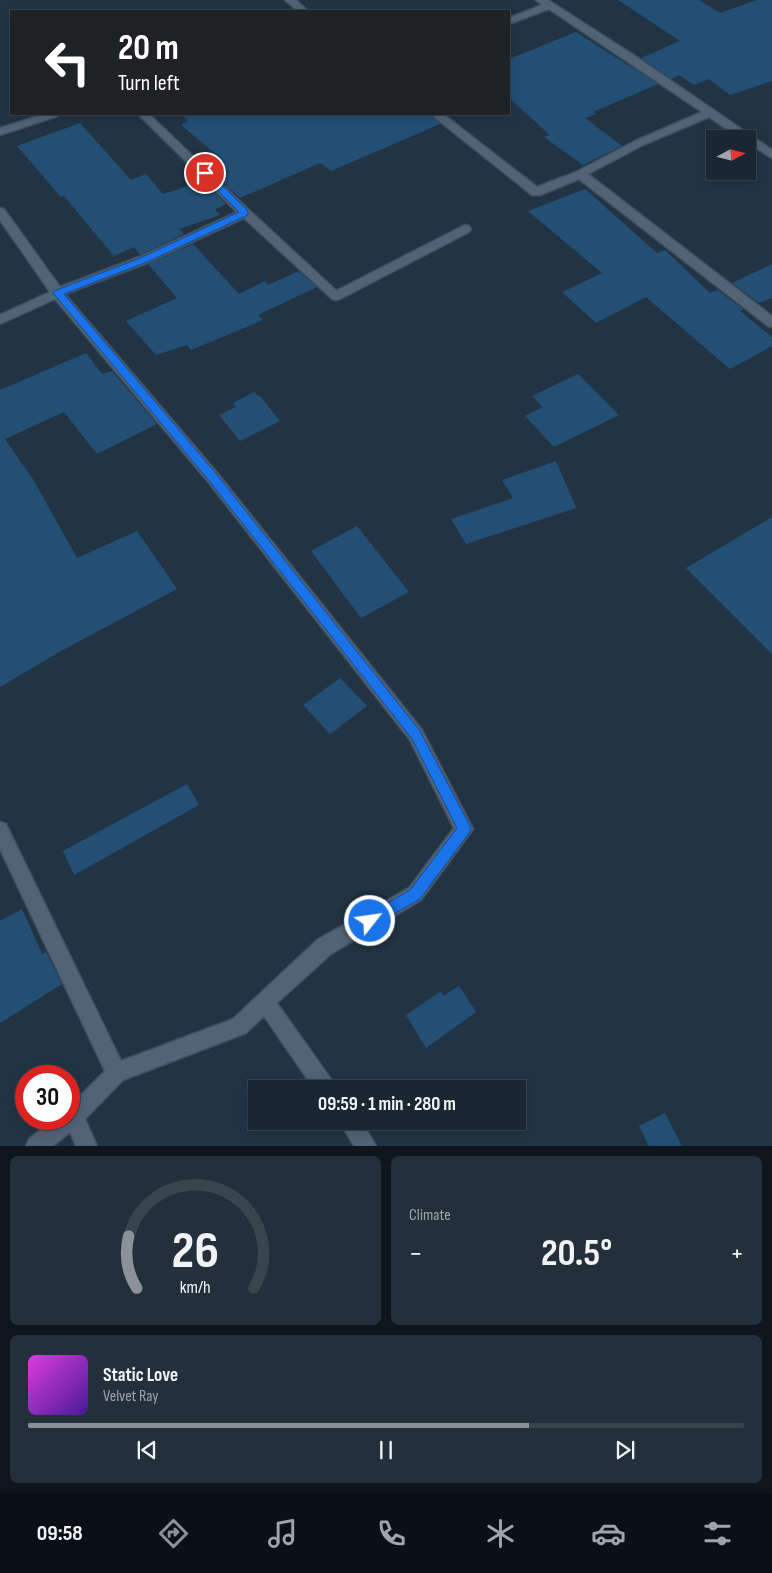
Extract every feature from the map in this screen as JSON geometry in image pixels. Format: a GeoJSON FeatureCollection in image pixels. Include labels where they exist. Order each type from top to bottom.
{"type":"FeatureCollection","features":[{"type":"Feature","properties":{"kind":"street"},"geometry":{"type":"LineString","coordinates":[[290,0],[303,10]]}},
{"type":"Feature","properties":{"kind":"street"},"geometry":{"type":"LineString","coordinates":[[510,20],[545,3],[772,155]]}},
{"type":"Feature","properties":{"kind":"street"},"geometry":{"type":"LineString","coordinates":[[438,115],[536,192],[580,174],[639,143],[710,112]]}},
{"type":"Feature","properties":{"kind":"street"},"geometry":{"type":"LineString","coordinates":[[0,132],[51,115]]}},
{"type":"Feature","properties":{"kind":"street"},"geometry":{"type":"LineString","coordinates":[[144,115],[245,213],[336,296],[466,229]]}},
{"type":"Feature","properties":{"kind":"street"},"geometry":{"type":"LineString","coordinates":[[580,174],[772,323]]}},
{"type":"Feature","properties":{"kind":"street"},"geometry":{"type":"LineString","coordinates":[[0,212],[57,293],[214,479],[416,735],[464,829],[415,894],[324,947],[240,1026],[116,1073],[80,1110]]}},
{"type":"Feature","properties":{"kind":"street"},"geometry":{"type":"LineString","coordinates":[[0,320],[57,293],[143,260],[245,213]]}},
{"type":"Feature","properties":{"kind":"street"},"geometry":{"type":"LineString","coordinates":[[0,830],[116,1073]]}},
{"type":"Feature","properties":{"kind":"street"},"geometry":{"type":"LineString","coordinates":[[265,1002],[320,1080]]}},
{"type":"Feature","properties":{"kind":"street"},"geometry":{"type":"LineString","coordinates":[[36,1146],[56,1130]]}},
{"type":"Feature","properties":{"kind":"street"},"geometry":{"type":"LineString","coordinates":[[79,1130],[87,1146]]}},
{"type":"Feature","properties":{"kind":"street"},"geometry":{"type":"LineString","coordinates":[[355,1130],[366,1146]]}},
{"type":"Feature","properties":{"kind":"building"},"geometry":{"type":"Polygon","coordinates":[[[618,0],[699,0],[720,13],[757,0],[772,0],[772,81],[730,95],[709,79],[694,85],[679,75],[671,79],[641,58],[680,41],[618,0]]]}},
{"type":"Feature","properties":{"kind":"building"},"geometry":{"type":"Polygon","coordinates":[[[576,32],[658,84],[593,112],[596,114],[585,118],[622,146],[583,165],[544,137],[550,135],[510,99],[510,59],[576,32]]]}},
{"type":"Feature","properties":{"kind":"building"},"geometry":{"type":"Polygon","coordinates":[[[182,115],[431,115],[440,124],[331,171],[320,163],[240,198],[216,176],[229,172],[214,157],[218,156],[181,125],[188,121],[182,115]]]}},
{"type":"Feature","properties":{"kind":"building"},"geometry":{"type":"Polygon","coordinates":[[[80,123],[131,180],[146,174],[163,194],[203,181],[226,204],[215,209],[220,215],[179,229],[184,234],[140,255],[134,247],[114,256],[64,196],[61,197],[17,146],[80,123]]]}},
{"type":"Feature","properties":{"kind":"building"},"geometry":{"type":"Polygon","coordinates":[[[585,189],[657,253],[665,250],[710,293],[718,290],[744,310],[740,311],[772,337],[772,346],[730,369],[646,297],[596,323],[562,292],[602,273],[528,211],[585,189]]]}},
{"type":"Feature","properties":{"kind":"building"},"geometry":{"type":"Polygon","coordinates":[[[193,244],[239,294],[265,281],[268,285],[299,271],[317,287],[258,315],[263,320],[191,350],[187,345],[156,355],[126,321],[177,298],[148,264],[193,244]]]}},
{"type":"Feature","properties":{"kind":"building"},"geometry":{"type":"Polygon","coordinates":[[[772,264],[772,298],[759,303],[732,283],[772,264]]]}},
{"type":"Feature","properties":{"kind":"building"},"geometry":{"type":"Polygon","coordinates":[[[86,353],[102,374],[112,371],[157,424],[97,454],[64,412],[5,439],[34,481],[77,558],[137,531],[177,589],[61,651],[0,687],[0,390],[86,353]]]}},
{"type":"Feature","properties":{"kind":"building"},"geometry":{"type":"Polygon","coordinates":[[[578,374],[619,415],[554,447],[525,416],[543,407],[532,396],[578,374]]]}},
{"type":"Feature","properties":{"kind":"building"},"geometry":{"type":"Polygon","coordinates":[[[254,392],[260,396],[280,421],[240,441],[219,415],[236,407],[233,403],[254,392]]]}},
{"type":"Feature","properties":{"kind":"building"},"geometry":{"type":"Polygon","coordinates":[[[556,461],[576,508],[466,544],[451,519],[513,498],[502,480],[556,461]]]}},
{"type":"Feature","properties":{"kind":"building"},"geometry":{"type":"Polygon","coordinates":[[[772,517],[772,654],[686,568],[772,517]]]}},
{"type":"Feature","properties":{"kind":"building"},"geometry":{"type":"Polygon","coordinates":[[[357,526],[409,592],[361,618],[311,551],[357,526]]]}},
{"type":"Feature","properties":{"kind":"building"},"geometry":{"type":"Polygon","coordinates":[[[340,678],[367,706],[330,734],[303,705],[340,678]]]}},
{"type":"Feature","properties":{"kind":"building"},"geometry":{"type":"Polygon","coordinates":[[[187,784],[199,805],[74,875],[63,851],[187,784]]]}},
{"type":"Feature","properties":{"kind":"building"},"geometry":{"type":"Polygon","coordinates":[[[22,909],[42,954],[46,952],[62,984],[0,1023],[0,921],[22,909]]]}},
{"type":"Feature","properties":{"kind":"building"},"geometry":{"type":"Polygon","coordinates":[[[459,986],[476,1012],[426,1048],[406,1015],[441,991],[443,996],[459,986]]]}},
{"type":"Feature","properties":{"kind":"building"},"geometry":{"type":"Polygon","coordinates":[[[665,1113],[682,1146],[649,1146],[639,1126],[665,1113]]]}},
{"type":"Feature","properties":{"kind":"route"},"geometry":{"type":"LineString","coordinates":[[205,173],[245,213],[143,260],[57,293],[214,479],[416,735],[464,829],[415,894],[370,921]]}}]}
